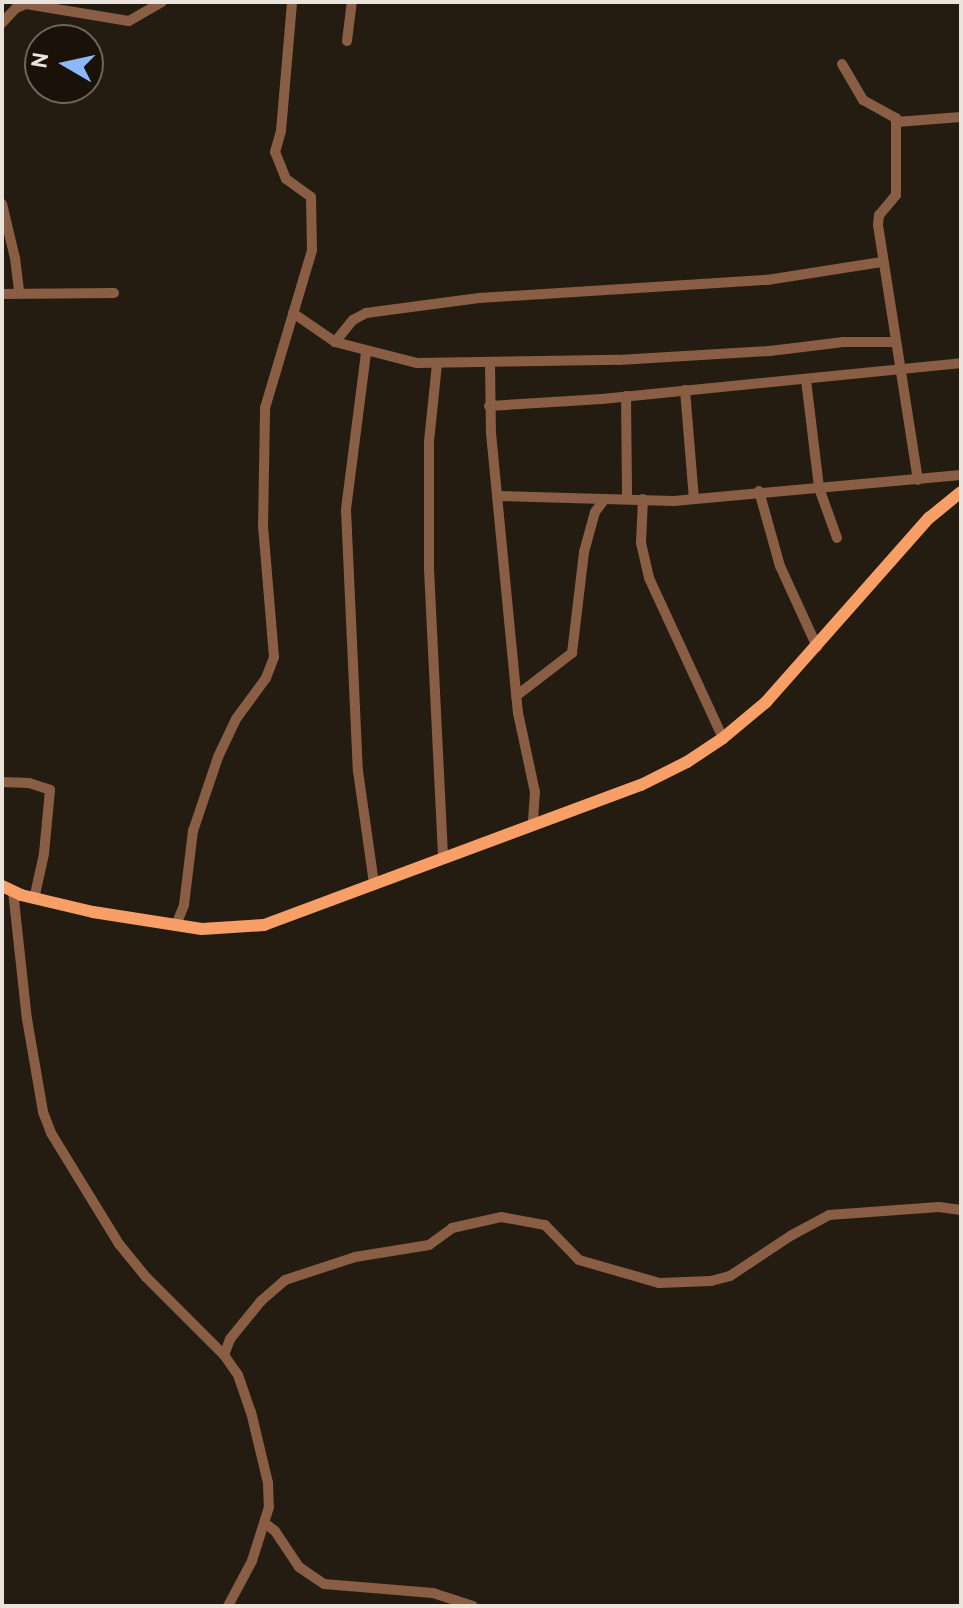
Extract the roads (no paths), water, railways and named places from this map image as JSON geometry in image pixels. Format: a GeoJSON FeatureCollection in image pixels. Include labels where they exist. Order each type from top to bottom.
{"type":"FeatureCollection","features":[{"type":"Feature","properties":{"kind":"main road"},"geometry":{"type":"LineString","coordinates":[[8,888],[34,899],[176,925],[222,930],[264,925],[641,785],[687,762],[723,738],[766,702],[929,518],[961,492]]}},
{"type":"Feature","properties":{"kind":"street"},"geometry":{"type":"LineString","coordinates":[[2,23],[16,8],[26,4],[129,21],[162,2]]}},
{"type":"Feature","properties":{"kind":"street"},"geometry":{"type":"LineString","coordinates":[[176,925],[184,905],[193,831],[218,757],[236,719],[266,678],[274,657],[263,527],[265,408],[309,267],[312,207],[308,192],[286,179],[275,152],[281,131],[292,2]]}},
{"type":"Feature","properties":{"kind":"street"},"geometry":{"type":"LineString","coordinates":[[347,41],[352,2]]}},
{"type":"Feature","properties":{"kind":"street"},"geometry":{"type":"LineString","coordinates":[[842,64],[863,100],[893,114],[897,122],[896,195],[878,220],[894,342],[918,480]]}},
{"type":"Feature","properties":{"kind":"street"},"geometry":{"type":"LineString","coordinates":[[897,122],[961,117]]}},
{"type":"Feature","properties":{"kind":"street"},"geometry":{"type":"LineString","coordinates":[[2,204],[15,258],[19,292]]}},
{"type":"Feature","properties":{"kind":"street"},"geometry":{"type":"LineString","coordinates":[[335,342],[353,320],[366,313],[479,298],[767,280],[882,262]]}},
{"type":"Feature","properties":{"kind":"street"},"geometry":{"type":"LineString","coordinates":[[2,294],[114,293]]}},
{"type":"Feature","properties":{"kind":"street"},"geometry":{"type":"LineString","coordinates":[[293,313],[335,342],[366,353],[437,364],[757,352],[857,341],[894,342]]}},
{"type":"Feature","properties":{"kind":"street"},"geometry":{"type":"LineString","coordinates":[[366,353],[346,510],[358,771],[374,884]]}},
{"type":"Feature","properties":{"kind":"street"},"geometry":{"type":"LineString","coordinates":[[489,406],[806,380],[961,363]]}},
{"type":"Feature","properties":{"kind":"street"},"geometry":{"type":"LineString","coordinates":[[437,364],[429,442],[429,569],[443,859]]}},
{"type":"Feature","properties":{"kind":"street"},"geometry":{"type":"LineString","coordinates":[[490,364],[489,406],[516,696],[535,792],[533,824]]}},
{"type":"Feature","properties":{"kind":"street"},"geometry":{"type":"LineString","coordinates":[[806,380],[819,488],[837,538]]}},
{"type":"Feature","properties":{"kind":"street"},"geometry":{"type":"LineString","coordinates":[[685,390],[694,499]]}},
{"type":"Feature","properties":{"kind":"street"},"geometry":{"type":"LineString","coordinates":[[626,396],[627,499]]}},
{"type":"Feature","properties":{"kind":"street"},"geometry":{"type":"LineString","coordinates":[[498,496],[694,499],[961,475]]}},
{"type":"Feature","properties":{"kind":"street"},"geometry":{"type":"LineString","coordinates":[[759,491],[780,566],[817,647]]}},
{"type":"Feature","properties":{"kind":"street"},"geometry":{"type":"LineString","coordinates":[[643,499],[641,543],[649,578],[723,738]]}},
{"type":"Feature","properties":{"kind":"street"},"geometry":{"type":"LineString","coordinates":[[516,696],[572,653],[584,552],[595,512],[604,500]]}},
{"type":"Feature","properties":{"kind":"street"},"geometry":{"type":"LineString","coordinates":[[2,782],[29,783],[50,790],[44,854],[34,899]]}},
{"type":"Feature","properties":{"kind":"street"},"geometry":{"type":"LineString","coordinates":[[8,888],[43,1112],[51,1133],[119,1244],[146,1277],[224,1355],[238,1375],[261,1448],[268,1483],[266,1524],[228,1606]]}},
{"type":"Feature","properties":{"kind":"street"},"geometry":{"type":"LineString","coordinates":[[224,1355],[230,1339],[261,1301],[285,1280],[355,1257],[423,1247],[452,1228],[505,1216],[545,1225],[579,1260],[659,1283],[711,1281],[730,1276],[829,1215],[906,1209],[961,1210]]}},
{"type":"Feature","properties":{"kind":"street"},"geometry":{"type":"LineString","coordinates":[[212,1342],[230,1339]]}},
{"type":"Feature","properties":{"kind":"street"},"geometry":{"type":"LineString","coordinates":[[266,1524],[272,1527],[299,1567],[324,1584],[433,1593],[473,1606]]}}]}
